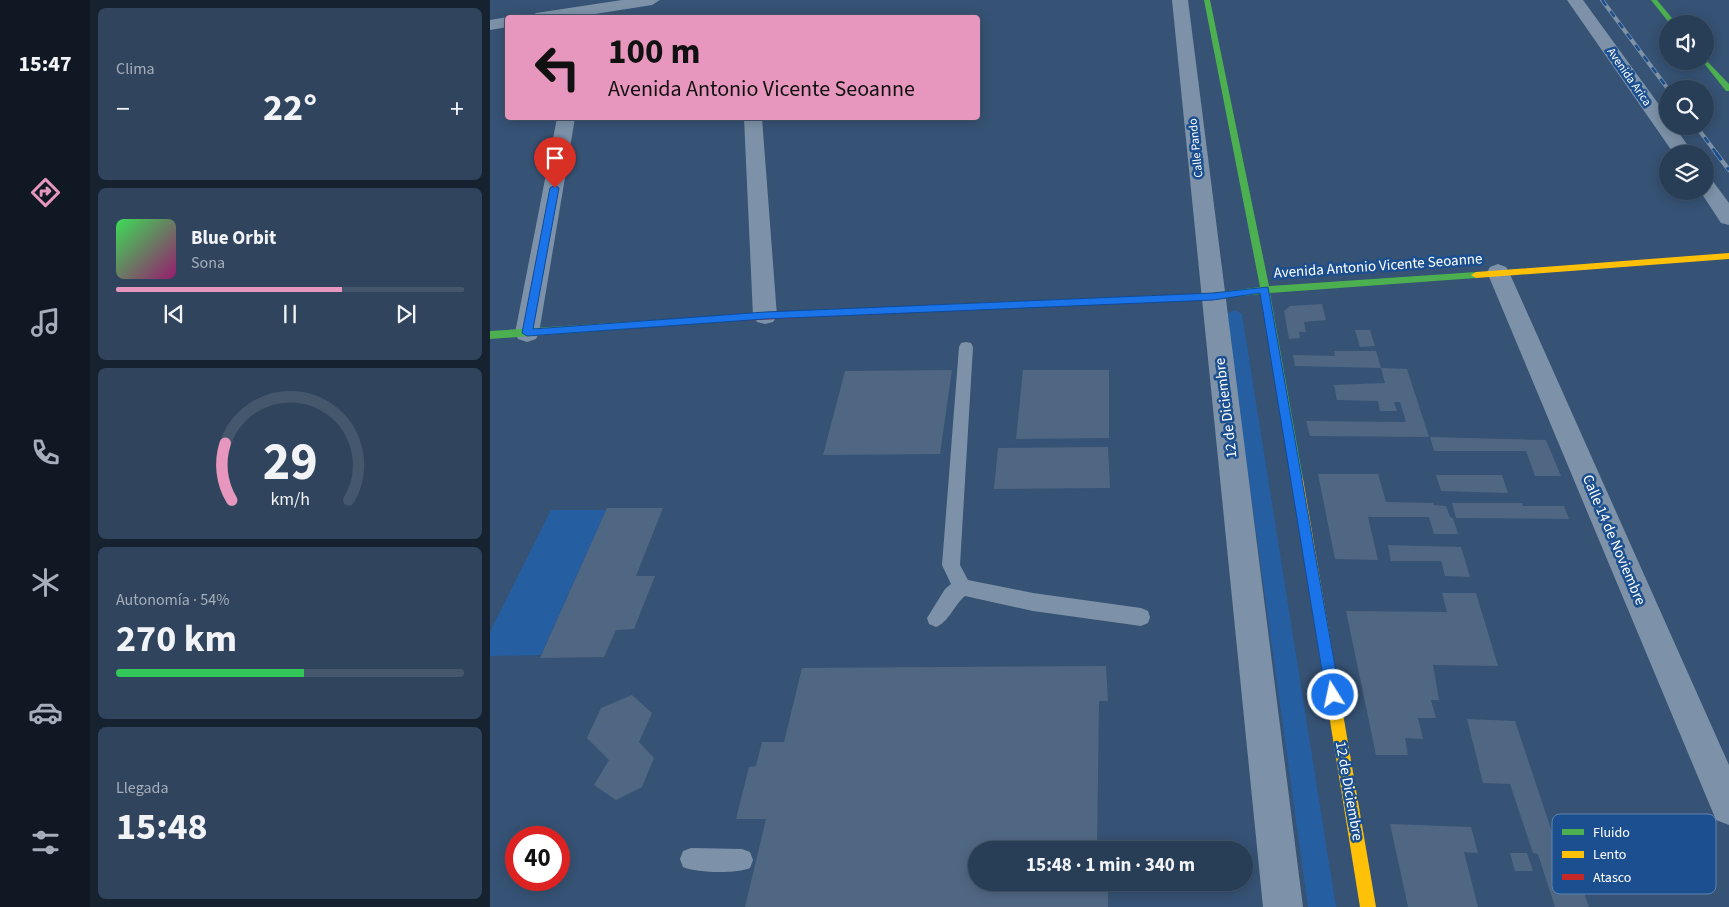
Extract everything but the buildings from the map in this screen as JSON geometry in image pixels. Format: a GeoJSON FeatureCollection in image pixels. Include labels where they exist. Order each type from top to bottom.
{"type":"FeatureCollection","features":[{"type":"Feature","properties":{"kind":"street"},"geometry":{"type":"LineString","coordinates":[[583,14],[648,0]]}},
{"type":"Feature","properties":{"kind":"street","name":"Calle Pando"},"geometry":{"type":"LineString","coordinates":[[1180,0],[1213,296]]}},
{"type":"Feature","properties":{"kind":"street"},"geometry":{"type":"LineString","coordinates":[[1207,0],[1264,290]]}},
{"type":"Feature","properties":{"kind":"street","name":"Avenida Arica"},"geometry":{"type":"LineString","coordinates":[[1575,0],[1678,145]]}},
{"type":"Feature","properties":{"kind":"street"},"geometry":{"type":"LineString","coordinates":[[1654,0],[1666,15]]}},
{"type":"Feature","properties":{"kind":"street"},"geometry":{"type":"LineString","coordinates":[[490,25],[505,22]]}},
{"type":"Feature","properties":{"kind":"street"},"geometry":{"type":"LineString","coordinates":[[1713,70],[1729,89]]}},
{"type":"Feature","properties":{"kind":"street"},"geometry":{"type":"LineString","coordinates":[[527,333],[566,120]]}},
{"type":"Feature","properties":{"kind":"street"},"geometry":{"type":"LineString","coordinates":[[753,120],[765,316]]}},
{"type":"Feature","properties":{"kind":"street"},"geometry":{"type":"LineString","coordinates":[[1714,197],[1729,218]]}},
{"type":"Feature","properties":{"kind":"street","name":"Avenida Antonio Vicente Seoanne"},"geometry":{"type":"LineString","coordinates":[[490,335],[765,316],[1213,296],[1264,290],[1729,256]]}},
{"type":"Feature","properties":{"kind":"street","name":"Calle 14 de Noviembre"},"geometry":{"type":"LineString","coordinates":[[1498,272],[1729,807]]}},
{"type":"Feature","properties":{"kind":"street","name":"12 de Diciembre"},"geometry":{"type":"LineString","coordinates":[[1264,290],[1368,907]]}},
{"type":"Feature","properties":{"kind":"street","name":"12 de Diciembre"},"geometry":{"type":"LineString","coordinates":[[1213,296],[1283,907]]}},
{"type":"Feature","properties":{"kind":"lane"},"geometry":{"type":"LineString","coordinates":[[966,347],[951,565],[956,578],[962,587],[1032,602],[1141,618]]}},
{"type":"Feature","properties":{"kind":"lane"},"geometry":{"type":"LineString","coordinates":[[936,618],[952,595],[962,587]]}},
{"type":"Feature","properties":{"kind":"lane"},"geometry":{"type":"LineString","coordinates":[[690,859],[742,860]]}},
{"type":"Feature","properties":{"kind":"shaded area"},"geometry":{"type":"Polygon","coordinates":[[[1235,310],[1242,314],[1336,907],[1308,907],[1226,314],[1235,310]]]}},
{"type":"Feature","properties":{"kind":"shaded area"},"geometry":{"type":"Polygon","coordinates":[[[551,510],[606,510],[541,655],[490,656],[490,632],[551,510]]]}},
{"type":"Feature","properties":{"kind":"railway"},"geometry":{"type":"LineString","coordinates":[[1602,0],[1661,80]]}},
{"type":"Feature","properties":{"kind":"railway"},"geometry":{"type":"LineString","coordinates":[[1703,135],[1717,154]]}},
{"type":"Feature","properties":{"kind":"railway"},"geometry":{"type":"LineString","coordinates":[[1716,153],[1729,170]]}},
{"type":"Feature","properties":{"kind":"traffic: fast"},"geometry":{"type":"LineString","coordinates":[[1207,0],[1265,290],[1297,479]]}},
{"type":"Feature","properties":{"kind":"traffic: fast"},"geometry":{"type":"LineString","coordinates":[[1654,0],[1666,15]]}},
{"type":"Feature","properties":{"kind":"traffic: fast"},"geometry":{"type":"LineString","coordinates":[[1713,70],[1729,89]]}},
{"type":"Feature","properties":{"kind":"traffic: fast"},"geometry":{"type":"LineString","coordinates":[[956,307],[1213,296],[1265,290],[1476,275]]}},
{"type":"Feature","properties":{"kind":"traffic: fast"},"geometry":{"type":"LineString","coordinates":[[490,335],[717,319]]}},
{"type":"Feature","properties":{"kind":"traffic: slow"},"geometry":{"type":"LineString","coordinates":[[1476,275],[1729,256]]}},
{"type":"Feature","properties":{"kind":"traffic: slow"},"geometry":{"type":"LineString","coordinates":[[1297,479],[1368,907]]}},
{"type":"Feature","properties":{"kind":"traffic: jam"},"geometry":{"type":"LineString","coordinates":[[717,319],[956,307]]}},
{"type":"Feature","properties":{"kind":"route"},"geometry":{"type":"LineString","coordinates":[[555,188],[527,333],[765,316],[1213,296],[1264,290],[1333,695]]}}]}
